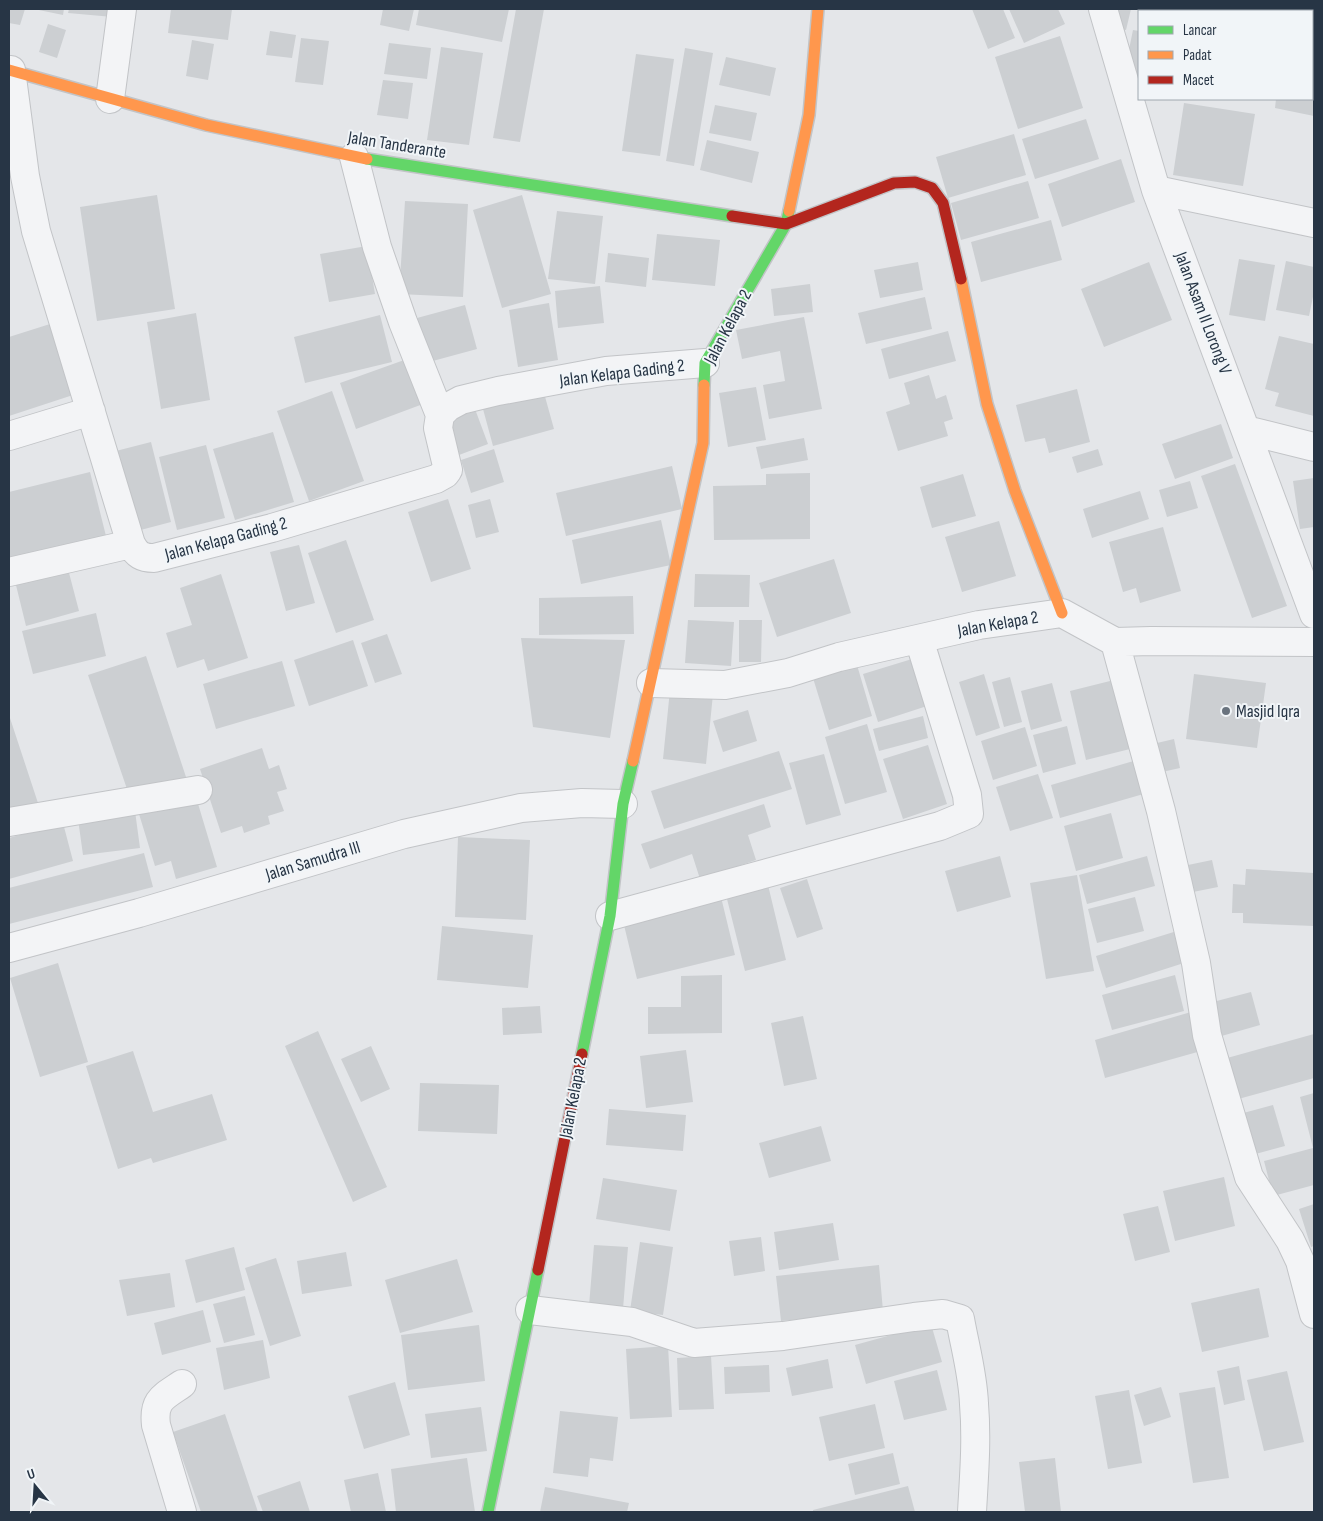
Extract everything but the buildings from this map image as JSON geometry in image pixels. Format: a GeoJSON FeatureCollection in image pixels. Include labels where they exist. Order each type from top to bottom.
{"type":"FeatureCollection","features":[{"type":"Feature","properties":{"kind":"street"},"geometry":{"type":"LineString","coordinates":[[110,99],[122,9]]}},
{"type":"Feature","properties":{"kind":"street","name":"Jalan Kelapa 2"},"geometry":{"type":"LineString","coordinates":[[488,1512],[610,916],[623,804],[703,443],[705,363],[786,224],[809,115],[818,9]]}},
{"type":"Feature","properties":{"kind":"street","name":"Jalan Asam II Lorong V"},"geometry":{"type":"LineString","coordinates":[[1103,9],[1156,190],[1314,614]]}},
{"type":"Feature","properties":{"kind":"street"},"geometry":{"type":"LineString","coordinates":[[9,572],[131,544],[36,231],[25,176],[10,70]]}},
{"type":"Feature","properties":{"kind":"street","name":"Jalan Tanderante"},"geometry":{"type":"LineString","coordinates":[[10,70],[206,125],[354,157],[786,224]]}},
{"type":"Feature","properties":{"kind":"street"},"geometry":{"type":"LineString","coordinates":[[354,157],[377,247],[403,322],[440,415]]}},
{"type":"Feature","properties":{"kind":"street"},"geometry":{"type":"LineString","coordinates":[[786,224],[894,183],[915,182],[932,188],[943,203],[961,277],[987,404],[1015,491],[1062,613]]}},
{"type":"Feature","properties":{"kind":"street"},"geometry":{"type":"LineString","coordinates":[[1156,190],[1314,223]]}},
{"type":"Feature","properties":{"kind":"street","name":"Jalan Kelapa Gading 2"},"geometry":{"type":"LineString","coordinates":[[131,544],[136,553],[143,558],[154,558],[272,528],[436,479],[448,470],[438,428],[440,415],[448,406],[461,400],[498,391],[606,371],[705,363]]}},
{"type":"Feature","properties":{"kind":"street"},"geometry":{"type":"LineString","coordinates":[[9,436],[91,411]]}},
{"type":"Feature","properties":{"kind":"street"},"geometry":{"type":"LineString","coordinates":[[1246,430],[1314,447]]}},
{"type":"Feature","properties":{"kind":"street","name":"Jalan Kelapa 2"},"geometry":{"type":"LineString","coordinates":[[651,682],[725,684],[788,673],[839,657],[979,625],[1062,613],[1115,642]]}},
{"type":"Feature","properties":{"kind":"street"},"geometry":{"type":"LineString","coordinates":[[610,916],[940,826],[968,814],[967,795],[919,639]]}},
{"type":"Feature","properties":{"kind":"street"},"geometry":{"type":"LineString","coordinates":[[1314,642],[1151,640],[1115,642],[1161,812],[1196,963],[1210,1045],[1250,1177],[1290,1240],[1300,1261],[1314,1314]]}},
{"type":"Feature","properties":{"kind":"street"},"geometry":{"type":"LineString","coordinates":[[9,822],[198,790]]}},
{"type":"Feature","properties":{"kind":"street","name":"Jalan Samudra III"},"geometry":{"type":"LineString","coordinates":[[9,948],[139,913],[404,834],[521,808],[582,803],[623,804]]}},
{"type":"Feature","properties":{"kind":"street"},"geometry":{"type":"LineString","coordinates":[[530,1310],[632,1322],[694,1343],[783,1336],[943,1314],[960,1319],[970,1368],[974,1403],[975,1469],[972,1512]]}},
{"type":"Feature","properties":{"kind":"street"},"geometry":{"type":"LineString","coordinates":[[182,1384],[162,1397],[154,1411],[156,1425],[182,1512]]}},
{"type":"Feature","properties":{"kind":"traffic: fast"},"geometry":{"type":"LineString","coordinates":[[367,159],[732,216]]}},
{"type":"Feature","properties":{"kind":"traffic: fast"},"geometry":{"type":"LineString","coordinates":[[704,385],[705,363],[786,224],[789,211]]}},
{"type":"Feature","properties":{"kind":"traffic: fast"},"geometry":{"type":"LineString","coordinates":[[582,1054],[610,916],[623,804],[633,761]]}},
{"type":"Feature","properties":{"kind":"traffic: fast"},"geometry":{"type":"LineString","coordinates":[[488,1512],[538,1270]]}},
{"type":"Feature","properties":{"kind":"traffic: slow"},"geometry":{"type":"LineString","coordinates":[[789,211],[809,115],[818,9]]}},
{"type":"Feature","properties":{"kind":"traffic: slow"},"geometry":{"type":"LineString","coordinates":[[9,70],[206,125],[367,159]]}},
{"type":"Feature","properties":{"kind":"traffic: slow"},"geometry":{"type":"LineString","coordinates":[[961,279],[987,404],[1015,491],[1062,613]]}},
{"type":"Feature","properties":{"kind":"traffic: slow"},"geometry":{"type":"LineString","coordinates":[[633,761],[703,443],[704,385]]}},
{"type":"Feature","properties":{"kind":"traffic: jam"},"geometry":{"type":"LineString","coordinates":[[732,216],[786,224],[894,183],[915,182],[932,188],[943,203],[961,279]]}},
{"type":"Feature","properties":{"kind":"traffic: jam"},"geometry":{"type":"LineString","coordinates":[[538,1270],[582,1054]]}},
{"type":"Feature","properties":{"kind":"place","name":"Masjid Iqra"},"geometry":{"type":"Point","coordinates":[1226,711]}}]}
